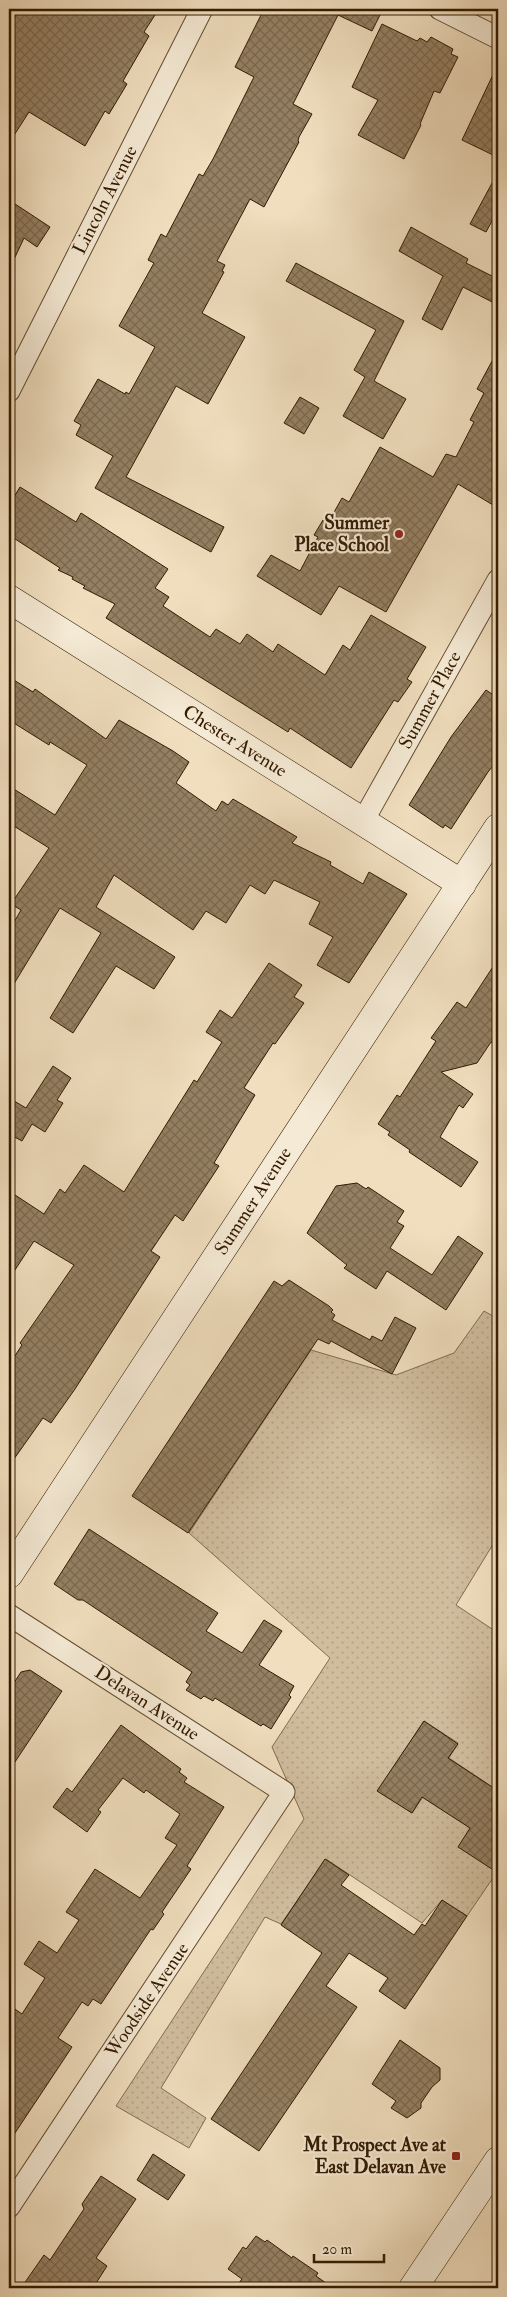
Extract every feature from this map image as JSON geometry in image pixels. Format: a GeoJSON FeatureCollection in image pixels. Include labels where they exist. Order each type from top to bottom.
{"type":"FeatureCollection","features":[{"type":"Feature","properties":{"kind":"street","name":"Lincoln Avenue"},"geometry":{"type":"LineString","coordinates":[[9,391],[202,9]]}},
{"type":"Feature","properties":{"kind":"street"},"geometry":{"type":"LineString","coordinates":[[440,9],[498,38]]}},
{"type":"Feature","properties":{"kind":"street","name":"Summer Place"},"geometry":{"type":"LineString","coordinates":[[363,821],[498,580]]}},
{"type":"Feature","properties":{"kind":"street","name":"Chester Avenue"},"geometry":{"type":"LineString","coordinates":[[9,599],[462,884]]}},
{"type":"Feature","properties":{"kind":"street","name":"Summer Avenue"},"geometry":{"type":"LineString","coordinates":[[9,1574],[498,828]]}},
{"type":"Feature","properties":{"kind":"street","name":"Delavan Avenue"},"geometry":{"type":"LineString","coordinates":[[9,1615],[284,1792]]}},
{"type":"Feature","properties":{"kind":"street","name":"Woodside Avenue"},"geometry":{"type":"LineString","coordinates":[[9,2207],[284,1792]]}},
{"type":"Feature","properties":{"kind":"street"},"geometry":{"type":"LineString","coordinates":[[413,2288],[498,2161]]}},
{"type":"Feature","properties":{"kind":"shaded area"},"geometry":{"type":"Polygon","coordinates":[[[484,1311],[498,1319],[498,1536],[456,1605],[498,1633],[498,1788],[497,1790],[449,1758],[458,1743],[424,1721],[378,1791],[412,1813],[423,1797],[472,1829],[497,1872],[467,1916],[442,1900],[422,1923],[326,1859],[281,1924],[265,1917],[161,2088],[206,2118],[189,2148],[116,2106],[304,1819],[272,1747],[330,1658],[189,1533],[311,1350],[396,1375],[454,1353],[484,1311]]]}},
{"type":"Feature","properties":{"kind":"building"},"geometry":{"type":"Polygon","coordinates":[[[20,9],[145,9],[155,15],[144,32],[149,36],[123,81],[127,84],[109,114],[105,111],[85,146],[29,112],[9,143],[9,26],[20,9]]]}},
{"type":"Feature","properties":{"kind":"building"},"geometry":{"type":"Polygon","coordinates":[[[264,9],[383,9],[372,31],[338,15],[293,104],[312,114],[299,137],[299,142],[264,207],[250,199],[217,261],[225,265],[222,271],[224,272],[202,313],[245,337],[208,404],[176,386],[126,477],[224,527],[211,552],[95,488],[113,456],[76,435],[81,425],[74,421],[98,379],[125,394],[126,392],[129,394],[155,347],[119,326],[154,263],[148,260],[161,234],[166,237],[199,174],[203,176],[254,77],[235,67],[264,9]]]}},
{"type":"Feature","properties":{"kind":"building"},"geometry":{"type":"Polygon","coordinates":[[[382,24],[417,41],[420,38],[427,42],[431,37],[453,49],[451,54],[458,57],[440,93],[434,91],[421,125],[404,159],[358,135],[378,100],[352,87],[382,24]]]}},
{"type":"Feature","properties":{"kind":"building"},"geometry":{"type":"Polygon","coordinates":[[[498,64],[498,145],[493,155],[462,140],[498,64]]]}},
{"type":"Feature","properties":{"kind":"building"},"geometry":{"type":"Polygon","coordinates":[[[498,172],[498,210],[486,232],[470,224],[498,172]]]}},
{"type":"Feature","properties":{"kind":"building"},"geometry":{"type":"Polygon","coordinates":[[[9,200],[50,227],[37,247],[24,238],[9,270],[9,200]]]}},
{"type":"Feature","properties":{"kind":"building"},"geometry":{"type":"Polygon","coordinates":[[[411,227],[468,259],[466,263],[498,279],[498,305],[463,287],[442,330],[422,319],[443,276],[399,251],[411,227]]]}},
{"type":"Feature","properties":{"kind":"building"},"geometry":{"type":"Polygon","coordinates":[[[296,263],[404,321],[374,381],[406,399],[383,439],[343,416],[365,377],[354,370],[376,330],[286,281],[296,263]]]}},
{"type":"Feature","properties":{"kind":"building"},"geometry":{"type":"Polygon","coordinates":[[[498,350],[498,508],[458,484],[386,612],[339,586],[321,615],[257,576],[271,555],[300,571],[318,537],[314,535],[323,520],[328,523],[342,498],[349,502],[380,447],[433,477],[446,454],[456,457],[474,422],[470,420],[484,393],[477,389],[498,350]]]}},
{"type":"Feature","properties":{"kind":"building"},"geometry":{"type":"Polygon","coordinates":[[[300,397],[319,408],[304,434],[284,423],[300,397]]]}},
{"type":"Feature","properties":{"kind":"building"},"geometry":{"type":"Polygon","coordinates":[[[20,487],[76,522],[81,513],[168,569],[155,588],[169,597],[163,606],[210,637],[216,629],[240,644],[247,634],[273,652],[278,644],[325,675],[343,645],[350,650],[371,615],[426,647],[407,679],[412,682],[398,702],[394,700],[351,768],[290,728],[288,732],[106,618],[115,604],[83,588],[85,586],[72,579],[73,577],[58,570],[60,568],[9,535],[9,505],[20,487]]]}},
{"type":"Feature","properties":{"kind":"building"},"geometry":{"type":"Polygon","coordinates":[[[9,677],[33,692],[35,689],[106,739],[119,720],[173,751],[189,762],[176,783],[216,811],[222,801],[228,805],[233,799],[297,837],[292,843],[331,862],[330,865],[363,884],[369,872],[407,894],[349,983],[317,965],[333,937],[309,924],[320,902],[274,880],[265,894],[250,885],[226,923],[206,911],[193,930],[114,875],[96,907],[175,957],[154,989],[116,966],[73,1033],[50,1018],[101,933],[60,908],[9,992],[9,931],[21,910],[11,904],[49,848],[9,823],[9,786],[55,815],[87,765],[50,742],[49,745],[9,720],[9,677]]]}},
{"type":"Feature","properties":{"kind":"building"},"geometry":{"type":"Polygon","coordinates":[[[486,690],[498,698],[498,760],[488,772],[451,829],[445,825],[443,828],[409,805],[451,737],[486,690]]]}},
{"type":"Feature","properties":{"kind":"building"},"geometry":{"type":"Polygon","coordinates":[[[498,959],[498,1047],[491,1042],[477,1063],[441,1072],[473,1094],[463,1108],[459,1105],[440,1137],[478,1162],[461,1187],[409,1152],[410,1150],[388,1135],[390,1132],[378,1124],[397,1095],[400,1097],[436,1041],[431,1038],[457,1002],[466,1008],[498,959]]]}},
{"type":"Feature","properties":{"kind":"building"},"geometry":{"type":"Polygon","coordinates":[[[269,963],[302,985],[294,997],[304,1003],[275,1044],[273,1043],[244,1088],[255,1095],[214,1163],[219,1166],[183,1221],[175,1215],[151,1251],[160,1257],[75,1389],[51,1423],[43,1418],[9,1466],[9,1365],[22,1345],[20,1343],[74,1265],[34,1241],[9,1279],[9,1191],[44,1214],[60,1189],[65,1193],[84,1165],[124,1192],[194,1080],[197,1082],[222,1042],[206,1032],[220,1010],[232,1018],[269,963]]]}},
{"type":"Feature","properties":{"kind":"building"},"geometry":{"type":"Polygon","coordinates":[[[53,1066],[71,1078],[57,1100],[63,1103],[45,1132],[32,1124],[22,1141],[9,1134],[9,1098],[26,1108],[53,1066]]]}},
{"type":"Feature","properties":{"kind":"building"},"geometry":{"type":"Polygon","coordinates":[[[357,1183],[366,1189],[368,1187],[404,1211],[397,1222],[404,1226],[390,1248],[432,1275],[458,1236],[483,1253],[446,1310],[387,1271],[376,1289],[344,1268],[347,1265],[307,1233],[336,1186],[357,1183]]]}},
{"type":"Feature","properties":{"kind":"building"},"geometry":{"type":"Polygon","coordinates":[[[289,1280],[329,1306],[333,1310],[331,1312],[335,1315],[332,1320],[370,1340],[372,1336],[382,1341],[395,1317],[416,1328],[392,1374],[331,1341],[329,1344],[318,1339],[188,1533],[132,1496],[274,1281],[282,1286],[289,1280]]]}},
{"type":"Feature","properties":{"kind":"building"},"geometry":{"type":"Polygon","coordinates":[[[89,1529],[218,1613],[206,1631],[242,1653],[264,1620],[282,1631],[259,1665],[294,1686],[289,1695],[291,1697],[271,1729],[263,1724],[261,1726],[215,1698],[213,1701],[204,1696],[201,1699],[186,1690],[190,1685],[186,1682],[192,1672],[83,1600],[78,1600],[54,1584],[89,1529]]]}},
{"type":"Feature","properties":{"kind":"building"},"geometry":{"type":"Polygon","coordinates":[[[30,1670],[62,1691],[9,1771],[9,1701],[15,1692],[10,1689],[21,1672],[30,1670]]]}},
{"type":"Feature","properties":{"kind":"building"},"geometry":{"type":"Polygon","coordinates":[[[424,1721],[458,1744],[448,1758],[498,1791],[498,1873],[458,1847],[470,1828],[422,1797],[412,1813],[377,1791],[424,1721]]]}},
{"type":"Feature","properties":{"kind":"building"},"geometry":{"type":"Polygon","coordinates":[[[121,1725],[181,1769],[179,1772],[187,1778],[184,1782],[224,1807],[187,1866],[191,1869],[162,1912],[164,1914],[153,1930],[151,1929],[101,2004],[93,1999],[88,2006],[82,2002],[58,2038],[72,2047],[9,2142],[9,2005],[22,2014],[45,1978],[24,1964],[39,1941],[57,1953],[79,1920],[66,1912],[95,1869],[140,1898],[177,1845],[165,1838],[180,1814],[146,1790],[144,1793],[123,1778],[98,1810],[101,1812],[87,1832],[53,1807],[67,1788],[72,1792],[121,1725]]]}},
{"type":"Feature","properties":{"kind":"building"},"geometry":{"type":"Polygon","coordinates":[[[325,1859],[349,1875],[341,1885],[414,1935],[422,1924],[425,1926],[442,1900],[467,1916],[405,2009],[379,1991],[388,1978],[349,1953],[326,1986],[357,2007],[259,2151],[211,2119],[322,1953],[281,1925],[325,1859]]]}},
{"type":"Feature","properties":{"kind":"building"},"geometry":{"type":"Polygon","coordinates":[[[400,2040],[440,2068],[440,2080],[432,2087],[421,2103],[421,2108],[407,2118],[391,2108],[396,2101],[372,2084],[400,2040]]]}},
{"type":"Feature","properties":{"kind":"building"},"geometry":{"type":"Polygon","coordinates":[[[153,2154],[185,2175],[168,2200],[137,2180],[153,2154]]]}},
{"type":"Feature","properties":{"kind":"building"},"geometry":{"type":"Polygon","coordinates":[[[101,2176],[136,2199],[96,2258],[107,2266],[93,2288],[21,2288],[44,2255],[50,2260],[84,2209],[82,2204],[101,2176]]]}},
{"type":"Feature","properties":{"kind":"building"},"geometry":{"type":"Polygon","coordinates":[[[256,2236],[265,2242],[267,2240],[292,2258],[293,2256],[318,2273],[316,2276],[333,2288],[235,2288],[242,2279],[228,2269],[243,2247],[246,2249],[256,2236]]]}},
{"type":"Feature","properties":{"kind":"place","name":"Summer Place School"},"geometry":{"type":"Point","coordinates":[399,534]}},
{"type":"Feature","properties":{"kind":"place","name":"Mt Prospect Ave at East Delavan Ave"},"geometry":{"type":"Point","coordinates":[456,2156]}}]}
